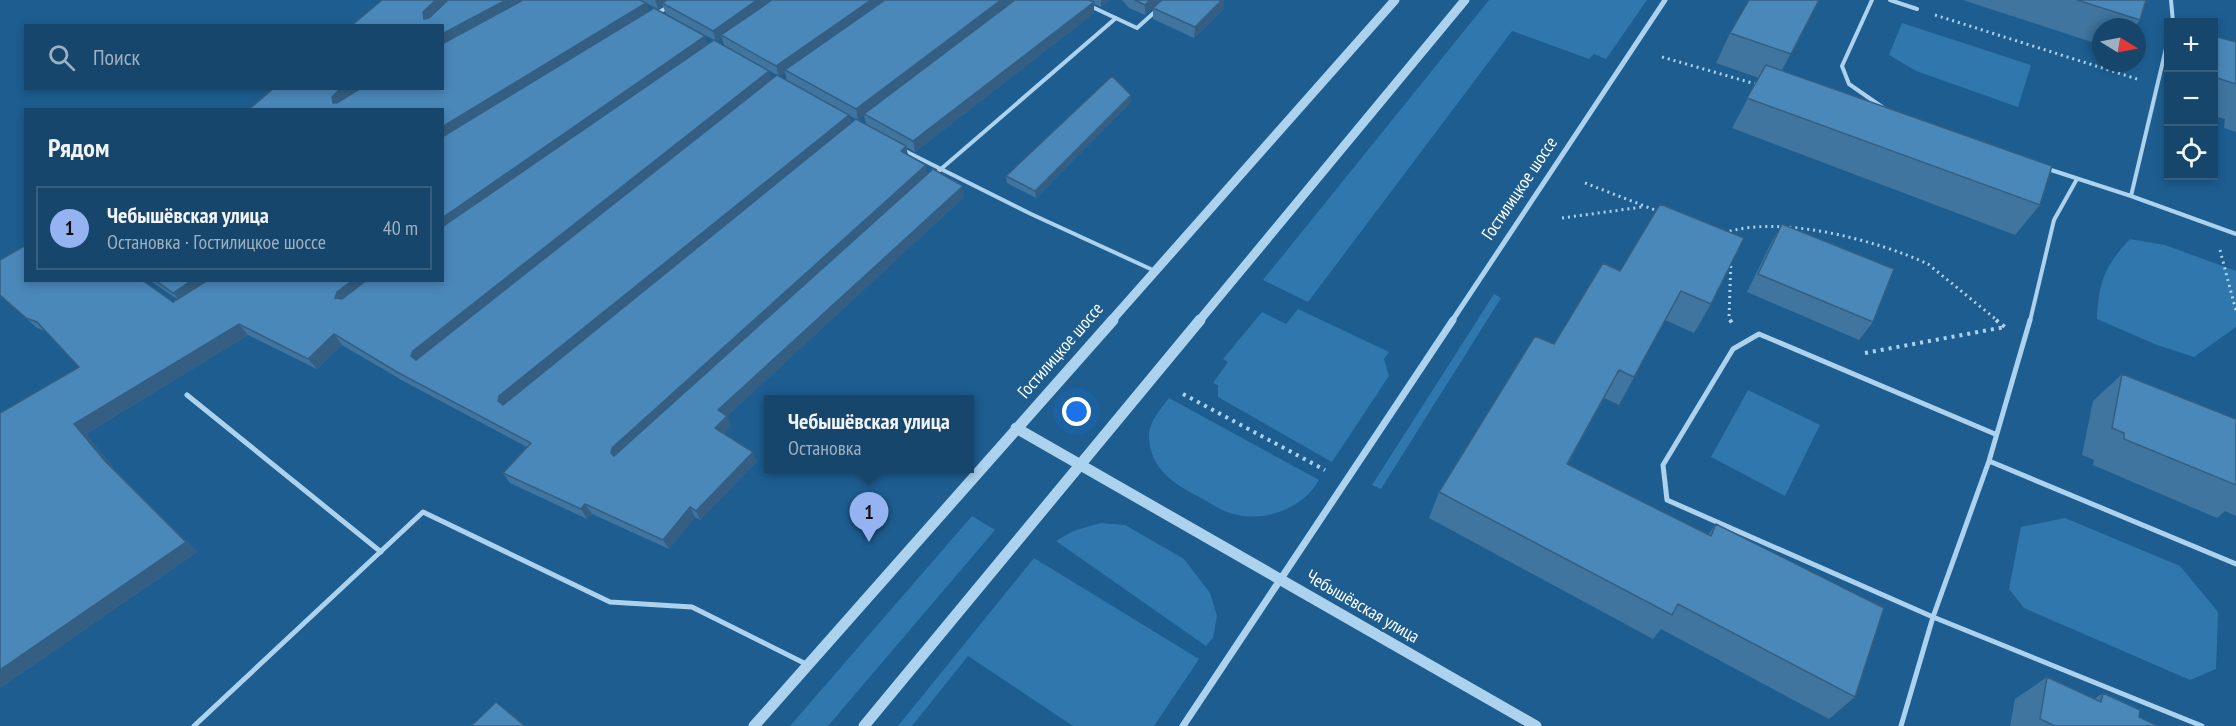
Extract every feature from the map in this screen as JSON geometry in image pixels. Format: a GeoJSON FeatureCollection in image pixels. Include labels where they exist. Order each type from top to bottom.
{"type":"FeatureCollection","features":[{"type":"Feature","properties":{"kind":"street","name":"Гостилицкое шоссе"},"geometry":{"type":"LineString","coordinates":[[754,726],[1395,0]]}},
{"type":"Feature","properties":{"kind":"street"},"geometry":{"type":"LineString","coordinates":[[864,726],[1465,0]]}},
{"type":"Feature","properties":{"kind":"street","name":"Гостилицкое шоссе"},"geometry":{"type":"LineString","coordinates":[[1183,726],[1665,0]]}},
{"type":"Feature","properties":{"kind":"street","name":"Чебышёвская улица"},"geometry":{"type":"LineString","coordinates":[[1016,428],[1536,726]]}},
{"type":"Feature","properties":{"kind":"lane"},"geometry":{"type":"LineString","coordinates":[[646,21],[680,0]]}},
{"type":"Feature","properties":{"kind":"lane"},"geometry":{"type":"LineString","coordinates":[[1872,0],[1842,66],[1849,84],[1887,110]]}},
{"type":"Feature","properties":{"kind":"lane"},"geometry":{"type":"LineString","coordinates":[[1890,0],[1917,9]]}},
{"type":"Feature","properties":{"kind":"lane"},"geometry":{"type":"LineString","coordinates":[[2171,0],[2173,18]]}},
{"type":"Feature","properties":{"kind":"lane"},"geometry":{"type":"LineString","coordinates":[[1086,5],[1137,28],[1160,7]]}},
{"type":"Feature","properties":{"kind":"lane"},"geometry":{"type":"LineString","coordinates":[[648,10],[666,20]]}},
{"type":"Feature","properties":{"kind":"lane"},"geometry":{"type":"LineString","coordinates":[[931,178],[1116,18]]}},
{"type":"Feature","properties":{"kind":"lane"},"geometry":{"type":"LineString","coordinates":[[2131,196],[2164,61]]}},
{"type":"Feature","properties":{"kind":"lane"},"geometry":{"type":"LineString","coordinates":[[899,147],[940,170],[1155,271]]}},
{"type":"Feature","properties":{"kind":"lane"},"geometry":{"type":"LineString","coordinates":[[2043,167],[2236,234]]}},
{"type":"Feature","properties":{"kind":"lane"},"geometry":{"type":"LineString","coordinates":[[1901,726],[1933,617],[1989,461],[2054,219],[2077,179]]}},
{"type":"Feature","properties":{"kind":"lane"},"geometry":{"type":"LineString","coordinates":[[1995,434],[1759,334],[1733,349],[1663,465],[1667,500],[1933,617],[2202,726]]}},
{"type":"Feature","properties":{"kind":"lane"},"geometry":{"type":"LineString","coordinates":[[187,395],[381,552]]}},
{"type":"Feature","properties":{"kind":"lane"},"geometry":{"type":"LineString","coordinates":[[1989,461],[2236,564]]}},
{"type":"Feature","properties":{"kind":"lane"},"geometry":{"type":"LineString","coordinates":[[194,726],[423,513],[610,602],[692,607],[808,665]]}},
{"type":"Feature","properties":{"kind":"path"},"geometry":{"type":"LineString","coordinates":[[1917,9],[2158,86]]}},
{"type":"Feature","properties":{"kind":"path"},"geometry":{"type":"LineString","coordinates":[[1662,57],[1769,87]]}},
{"type":"Feature","properties":{"kind":"path"},"geometry":{"type":"LineString","coordinates":[[1586,183],[1666,215]]}},
{"type":"Feature","properties":{"kind":"path"},"geometry":{"type":"LineString","coordinates":[[1563,218],[1644,207]]}},
{"type":"Feature","properties":{"kind":"path"},"geometry":{"type":"LineString","coordinates":[[1721,235],[1731,230],[1777,225],[1811,229],[1915,258],[1937,271],[2006,327],[2024,337]]}},
{"type":"Feature","properties":{"kind":"path"},"geometry":{"type":"LineString","coordinates":[[2214,226],[2236,311]]}},
{"type":"Feature","properties":{"kind":"path"},"geometry":{"type":"LineString","coordinates":[[1731,256],[1728,317],[1745,342]]}},
{"type":"Feature","properties":{"kind":"path"},"geometry":{"type":"LineString","coordinates":[[1829,364],[1845,356],[2006,327]]}},
{"type":"Feature","properties":{"kind":"path"},"geometry":{"type":"LineString","coordinates":[[1183,394],[1326,470]]}},
{"type":"Feature","properties":{"kind":"shaded area"},"geometry":{"type":"Polygon","coordinates":[[[1489,0],[1647,0],[1606,59],[1594,54],[1589,59],[1512,31],[1308,302],[1263,280],[1489,0]]]}},
{"type":"Feature","properties":{"kind":"shaded area"},"geometry":{"type":"Polygon","coordinates":[[[1902,23],[2031,65],[2018,107],[1916,71],[1889,55],[1902,23]]]}},
{"type":"Feature","properties":{"kind":"shaded area"},"geometry":{"type":"Polygon","coordinates":[[[2130,239],[2165,245],[2236,271],[2236,327],[2194,357],[2157,345],[2097,319],[2099,294],[2104,275],[2114,258],[2130,239]]]}},
{"type":"Feature","properties":{"kind":"shaded area"},"geometry":{"type":"Polygon","coordinates":[[[1494,294],[1501,298],[1381,489],[1372,485],[1494,294]]]}},
{"type":"Feature","properties":{"kind":"shaded area"},"geometry":{"type":"Polygon","coordinates":[[[1298,309],[1389,352],[1384,359],[1389,376],[1332,462],[1218,397],[1218,385],[1213,383],[1228,362],[1223,359],[1262,312],[1286,324],[1298,309]]]}},
{"type":"Feature","properties":{"kind":"shaded area"},"geometry":{"type":"Polygon","coordinates":[[[1748,390],[1820,425],[1785,496],[1711,457],[1748,390]]]}},
{"type":"Feature","properties":{"kind":"shaded area"},"geometry":{"type":"Polygon","coordinates":[[[1169,398],[1319,480],[1303,499],[1280,512],[1268,515],[1242,516],[1226,512],[1215,506],[1173,481],[1158,466],[1153,457],[1149,434],[1151,424],[1169,398]]]}},
{"type":"Feature","properties":{"kind":"shaded area"},"geometry":{"type":"Polygon","coordinates":[[[972,516],[995,530],[828,726],[790,726],[972,516]]]}},
{"type":"Feature","properties":{"kind":"shaded area"},"geometry":{"type":"Polygon","coordinates":[[[2065,518],[2180,566],[2218,612],[2216,669],[2190,680],[2024,608],[2009,589],[2021,527],[2065,518]]]}},
{"type":"Feature","properties":{"kind":"shaded area"},"geometry":{"type":"Polygon","coordinates":[[[1100,523],[1125,525],[1184,559],[1210,593],[1217,616],[1213,638],[1206,646],[1056,541],[1073,531],[1100,523]]]}},
{"type":"Feature","properties":{"kind":"shaded area"},"geometry":{"type":"Polygon","coordinates":[[[1034,558],[1199,659],[1154,726],[1073,726],[968,656],[912,726],[898,726],[1034,558]]]}},
{"type":"Feature","properties":{"kind":"building"},"geometry":{"type":"Polygon","coordinates":[[[382,0],[436,0],[423,12],[424,19],[429,18],[448,0],[506,0],[444,33],[444,24],[353,24],[382,0]]]}},
{"type":"Feature","properties":{"kind":"building"},"geometry":{"type":"Polygon","coordinates":[[[523,0],[640,0],[646,3],[444,126],[444,108],[250,108],[272,90],[339,90],[332,97],[333,103],[337,103],[358,90],[444,90],[444,43],[523,0]]]}},
{"type":"Feature","properties":{"kind":"building"},"geometry":{"type":"Polygon","coordinates":[[[667,0],[757,0],[713,31],[662,3],[667,0]]]}},
{"type":"Feature","properties":{"kind":"building"},"geometry":{"type":"Polygon","coordinates":[[[772,0],[871,0],[776,66],[721,35],[772,0]]]}},
{"type":"Feature","properties":{"kind":"building"},"geometry":{"type":"Polygon","coordinates":[[[885,0],[1001,0],[856,109],[785,70],[885,0]]]}},
{"type":"Feature","properties":{"kind":"building"},"geometry":{"type":"Polygon","coordinates":[[[1015,0],[1089,0],[1094,2],[913,141],[864,114],[1015,0]]]}},
{"type":"Feature","properties":{"kind":"building"},"geometry":{"type":"Polygon","coordinates":[[[1135,0],[1150,0],[1145,5],[1135,0]]]}},
{"type":"Feature","properties":{"kind":"building"},"geometry":{"type":"Polygon","coordinates":[[[1162,0],[1222,0],[1195,27],[1153,8],[1162,0]]]}},
{"type":"Feature","properties":{"kind":"building"},"geometry":{"type":"Polygon","coordinates":[[[1749,0],[1819,0],[1791,54],[1730,33],[1749,0]]]}},
{"type":"Feature","properties":{"kind":"building"},"geometry":{"type":"Polygon","coordinates":[[[2077,0],[2146,0],[2141,18],[2134,18],[2077,0]]]}},
{"type":"Feature","properties":{"kind":"building"},"geometry":{"type":"Polygon","coordinates":[[[654,8],[705,36],[444,217],[444,136],[654,8]]]}},
{"type":"Feature","properties":{"kind":"building"},"geometry":{"type":"Polygon","coordinates":[[[2218,37],[2236,42],[2236,84],[2218,78],[2218,37]]]}},
{"type":"Feature","properties":{"kind":"building"},"geometry":{"type":"Polygon","coordinates":[[[714,40],[769,71],[413,351],[411,356],[416,360],[777,75],[849,115],[499,396],[498,401],[503,405],[856,119],[906,146],[901,151],[926,165],[612,448],[611,453],[614,456],[933,169],[963,186],[718,410],[727,416],[715,428],[753,452],[696,511],[690,507],[663,540],[585,504],[581,509],[503,473],[531,443],[397,372],[334,334],[308,359],[239,324],[74,424],[105,461],[186,542],[0,670],[0,413],[79,367],[37,322],[26,318],[0,295],[0,260],[24,246],[24,282],[145,282],[173,302],[205,282],[350,282],[337,292],[335,298],[342,299],[364,282],[444,282],[444,226],[714,40]]]}},
{"type":"Feature","properties":{"kind":"building"},"geometry":{"type":"Polygon","coordinates":[[[1766,65],[2052,166],[2040,205],[1747,98],[1766,65]]]}},
{"type":"Feature","properties":{"kind":"building"},"geometry":{"type":"Polygon","coordinates":[[[1112,76],[1131,95],[1035,191],[1006,176],[1112,76]]]}},
{"type":"Feature","properties":{"kind":"building"},"geometry":{"type":"Polygon","coordinates":[[[1660,204],[1744,238],[1711,304],[1681,291],[1634,377],[1619,370],[1567,464],[1711,536],[1716,524],[1884,608],[1855,697],[1678,604],[1672,615],[1439,492],[1535,336],[1554,344],[1603,263],[1620,271],[1660,204]]]}},
{"type":"Feature","properties":{"kind":"building"},"geometry":{"type":"Polygon","coordinates":[[[1782,224],[1894,269],[1873,322],[1758,274],[1782,224]]]}},
{"type":"Feature","properties":{"kind":"building"},"geometry":{"type":"Polygon","coordinates":[[[158,282],[189,282],[173,293],[158,282]]]}},
{"type":"Feature","properties":{"kind":"building"},"geometry":{"type":"Polygon","coordinates":[[[2122,374],[2236,419],[2236,485],[2124,439],[2124,433],[2112,428],[2122,374]]]}},
{"type":"Feature","properties":{"kind":"building"},"geometry":{"type":"Polygon","coordinates":[[[2047,677],[2101,702],[2103,693],[2140,710],[2139,717],[2158,726],[2055,726],[2040,719],[2047,677]]]}},
{"type":"Feature","properties":{"kind":"building"},"geometry":{"type":"Polygon","coordinates":[[[496,702],[525,726],[471,726],[496,702]]]}},
{"type":"Feature","properties":{"kind":"place","name":"Чебышёвская улица"},"geometry":{"type":"Point","coordinates":[869,542]}}]}
